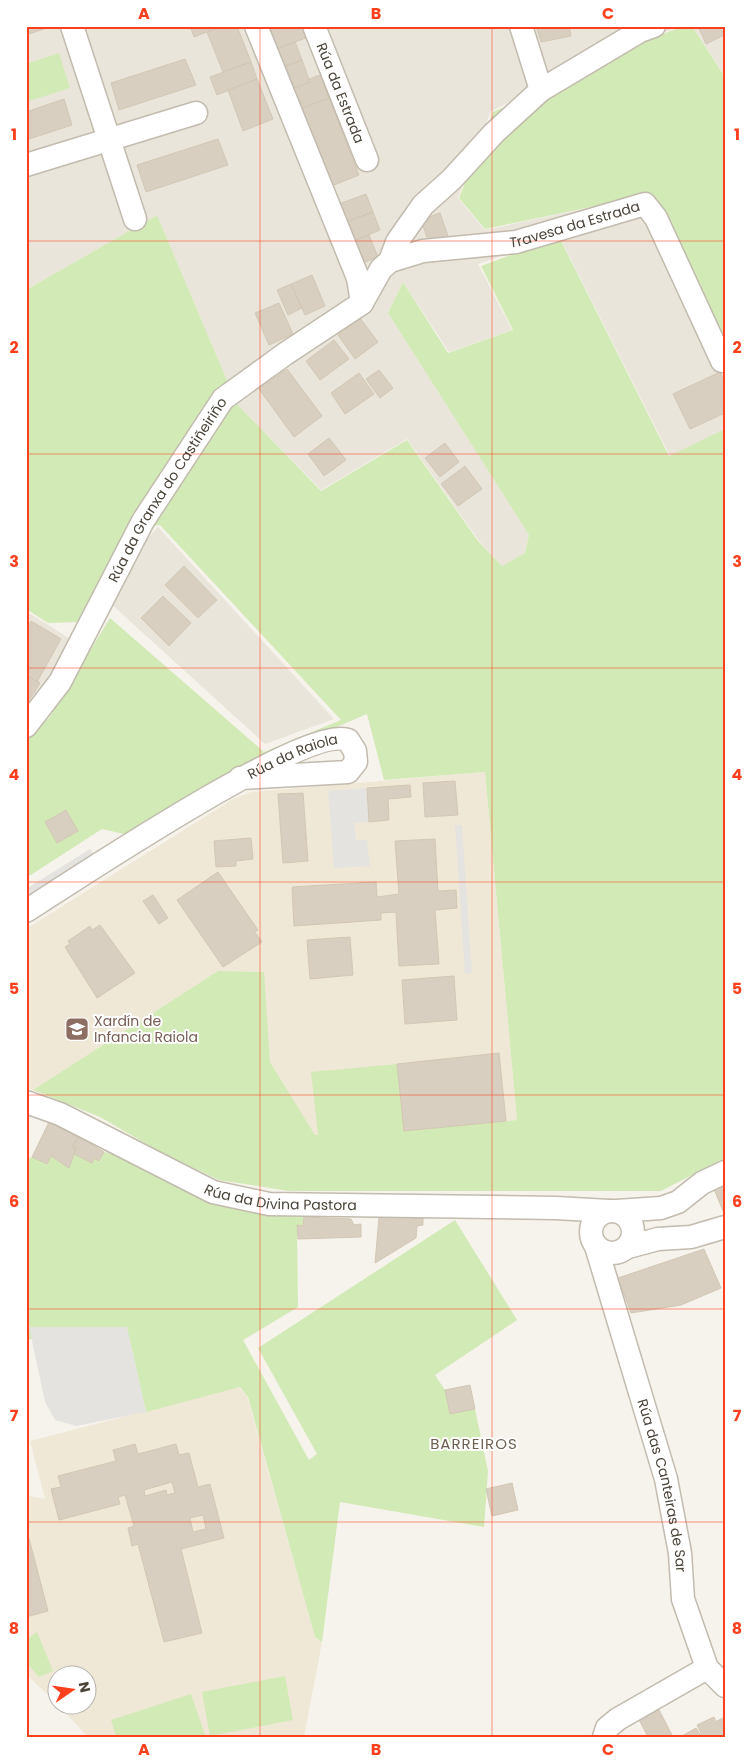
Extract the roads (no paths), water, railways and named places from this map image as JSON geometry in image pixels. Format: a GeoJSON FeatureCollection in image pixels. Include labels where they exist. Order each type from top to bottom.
{"type":"FeatureCollection","features":[{"type":"Feature","properties":{"kind":"street"},"geometry":{"type":"LineString","coordinates":[[72,26],[135,219]]}},
{"type":"Feature","properties":{"kind":"street"},"geometry":{"type":"LineString","coordinates":[[256,26],[358,278],[362,303]]}},
{"type":"Feature","properties":{"kind":"street","name":"Rúa da Estrada"},"geometry":{"type":"LineString","coordinates":[[314,26],[367,160]]}},
{"type":"Feature","properties":{"kind":"street"},"geometry":{"type":"LineString","coordinates":[[521,26],[541,90]]}},
{"type":"Feature","properties":{"kind":"street"},"geometry":{"type":"LineString","coordinates":[[362,303],[381,269],[390,261],[397,242],[423,205],[452,179],[494,132],[541,90],[640,31],[654,26]]}},
{"type":"Feature","properties":{"kind":"street"},"geometry":{"type":"LineString","coordinates":[[26,165],[196,113]]}},
{"type":"Feature","properties":{"kind":"street","name":"Travesa da Estrada"},"geometry":{"type":"LineString","coordinates":[[390,261],[423,252],[516,242],[645,204],[656,218],[722,361]]}},
{"type":"Feature","properties":{"kind":"street","name":"Rúa da Granxa do Castiñeiriño"},"geometry":{"type":"LineString","coordinates":[[26,726],[60,682],[143,522],[223,399],[362,303]]}},
{"type":"Feature","properties":{"kind":"street","name":"Rúa da Raiola"},"geometry":{"type":"LineString","coordinates":[[26,911],[240,778]]}},
{"type":"Feature","properties":{"kind":"street","name":"Rúa da Divina Pastora"},"geometry":{"type":"LineString","coordinates":[[26,1102],[60,1114],[213,1192],[269,1204],[556,1208],[618,1214]]}},
{"type":"Feature","properties":{"kind":"street"},"geometry":{"type":"LineString","coordinates":[[608,1247],[592,1226],[595,1219],[661,1208],[678,1202],[702,1183],[725,1172]]}},
{"type":"Feature","properties":{"kind":"street"},"geometry":{"type":"LineString","coordinates":[[678,1202],[675,1215],[676,1225],[686,1235]]}},
{"type":"Feature","properties":{"kind":"street"},"geometry":{"type":"LineString","coordinates":[[556,1208],[568,1215],[608,1247],[725,1227]]}},
{"type":"Feature","properties":{"kind":"street"},"geometry":{"type":"LineString","coordinates":[[608,1247],[634,1234],[618,1214]]}},
{"type":"Feature","properties":{"kind":"street"},"geometry":{"type":"LineString","coordinates":[[618,1214],[651,1222],[686,1235]]}},
{"type":"Feature","properties":{"kind":"street","name":"Rúa das Canteiras de Sar"},"geometry":{"type":"LineString","coordinates":[[608,1247],[605,1280],[666,1479],[680,1553],[682,1599],[707,1668],[725,1686]]}},
{"type":"Feature","properties":{"kind":"street"},"geometry":{"type":"LineString","coordinates":[[604,1737],[607,1728],[618,1719],[707,1668]]}},
{"type":"Feature","properties":{"kind":"place","name":"Xardín de Infancia Raiola"},"geometry":{"type":"Point","coordinates":[77,1029]}},
{"type":"Feature","properties":{"kind":"district","name":"BARREIROS"},"geometry":{"type":"Point","coordinates":[474,1444]}}]}
